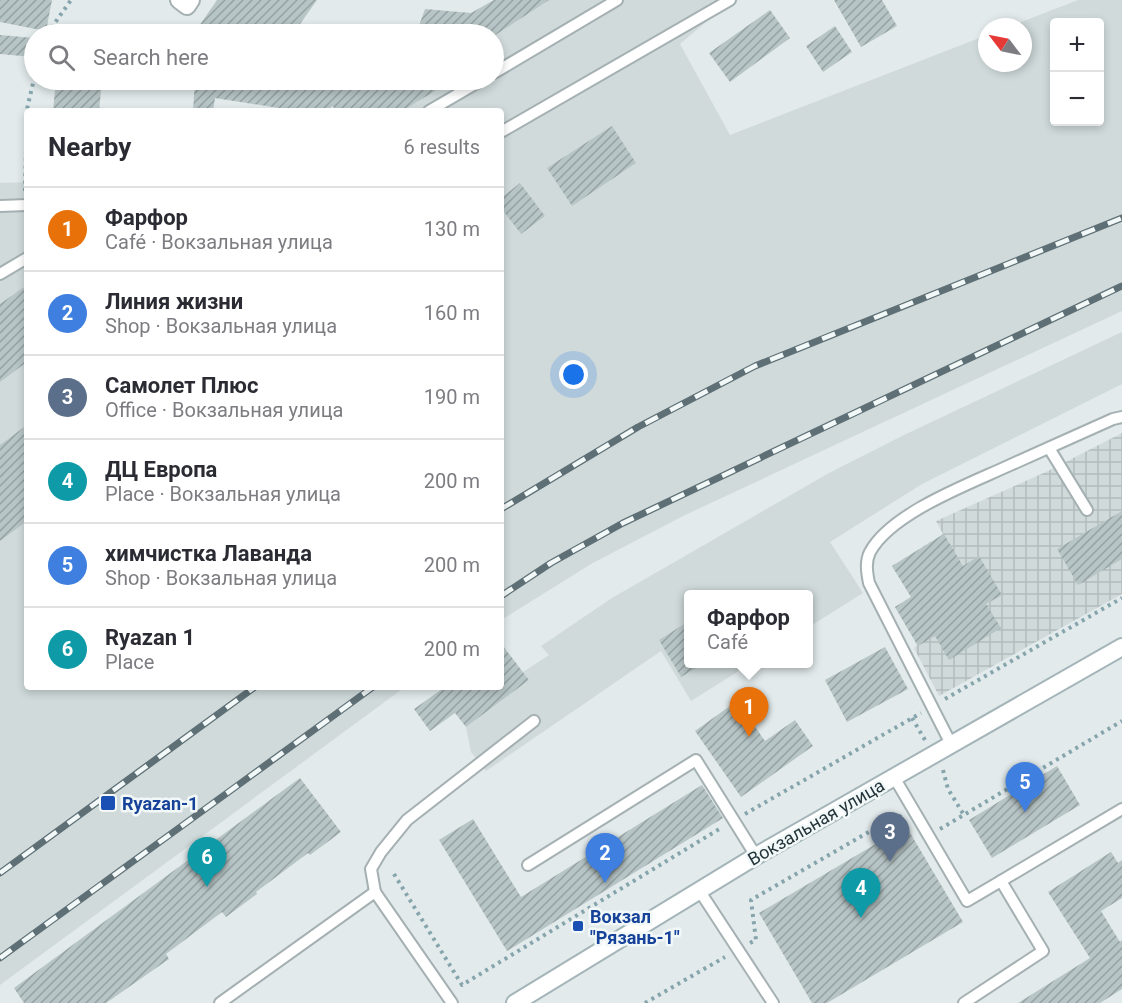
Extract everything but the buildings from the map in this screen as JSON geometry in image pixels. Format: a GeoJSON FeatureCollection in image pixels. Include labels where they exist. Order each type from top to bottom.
{"type":"FeatureCollection","features":[{"type":"Feature","properties":{"kind":"main road"},"geometry":{"type":"LineString","coordinates":[[179,0],[187,6],[192,0]]}},
{"type":"Feature","properties":{"kind":"main road","name":"Вокзальная улица"},"geometry":{"type":"LineString","coordinates":[[515,1003],[756,856],[1122,647]]}},
{"type":"Feature","properties":{"kind":"lane"},"geometry":{"type":"LineString","coordinates":[[504,67],[617,0]]}},
{"type":"Feature","properties":{"kind":"lane"},"geometry":{"type":"LineString","coordinates":[[504,130],[730,0]]}},
{"type":"Feature","properties":{"kind":"lane"},"geometry":{"type":"LineString","coordinates":[[434,108],[465,90]]}},
{"type":"Feature","properties":{"kind":"lane"},"geometry":{"type":"LineString","coordinates":[[0,206],[24,203]]}},
{"type":"Feature","properties":{"kind":"lane"},"geometry":{"type":"LineString","coordinates":[[0,274],[24,260]]}},
{"type":"Feature","properties":{"kind":"lane"},"geometry":{"type":"LineString","coordinates":[[951,744],[869,584],[866,567],[870,553],[897,523],[916,510],[944,495],[1122,417]]}},
{"type":"Feature","properties":{"kind":"lane"},"geometry":{"type":"LineString","coordinates":[[1049,448],[1088,510]]}},
{"type":"Feature","properties":{"kind":"lane"},"geometry":{"type":"LineString","coordinates":[[452,1003],[375,892],[371,869],[394,834],[407,820],[534,721]]}},
{"type":"Feature","properties":{"kind":"lane"},"geometry":{"type":"LineString","coordinates":[[528,865],[696,760],[756,856]]}},
{"type":"Feature","properties":{"kind":"lane"},"geometry":{"type":"LineString","coordinates":[[894,777],[967,901],[1122,809]]}},
{"type":"Feature","properties":{"kind":"lane"},"geometry":{"type":"LineString","coordinates":[[964,1003],[1043,951],[1001,881]]}},
{"type":"Feature","properties":{"kind":"lane"},"geometry":{"type":"LineString","coordinates":[[699,891],[773,1003]]}},
{"type":"Feature","properties":{"kind":"lane"},"geometry":{"type":"LineString","coordinates":[[220,1003],[375,892]]}},
{"type":"Feature","properties":{"kind":"path"},"geometry":{"type":"LineString","coordinates":[[53,24],[71,0]]}},
{"type":"Feature","properties":{"kind":"path"},"geometry":{"type":"LineString","coordinates":[[27,108],[31,90]]}},
{"type":"Feature","properties":{"kind":"path"},"geometry":{"type":"LineString","coordinates":[[645,1003],[756,940],[751,900],[898,815],[929,836],[1122,721]]}},
{"type":"Feature","properties":{"kind":"shaded area"},"geometry":{"type":"Polygon","coordinates":[[[523,0],[732,0],[680,44],[730,135],[978,39],[978,72],[1032,72],[1031,18],[1078,0],[1122,0],[1122,311],[683,516],[591,564],[504,618],[504,108],[382,108],[410,90],[504,90],[504,24],[485,24],[523,0]]]}},
{"type":"Feature","properties":{"kind":"shaded area"},"geometry":{"type":"Polygon","coordinates":[[[24,182],[24,690],[401,690],[0,985],[0,183],[24,182]]]}},
{"type":"Feature","properties":{"kind":"shaded area"},"geometry":{"type":"Polygon","coordinates":[[[1122,332],[1122,384],[922,484],[830,542],[863,593],[813,624],[813,590],[684,590],[684,668],[744,668],[691,701],[661,651],[486,771],[471,752],[466,727],[529,680],[523,672],[549,655],[541,646],[612,598],[829,473],[1122,332]]]}},
{"type":"Feature","properties":{"kind":"shaded area"},"geometry":{"type":"Polygon","coordinates":[[[1122,433],[1122,594],[939,696],[914,648],[917,645],[895,607],[911,597],[892,566],[943,534],[936,521],[1048,471],[1122,433]]]}},
{"type":"Feature","properties":{"kind":"railway"},"geometry":{"type":"LineString","coordinates":[[504,507],[638,427],[755,366],[1122,218]]}},
{"type":"Feature","properties":{"kind":"railway"},"geometry":{"type":"LineString","coordinates":[[504,594],[551,563],[623,523],[1122,286]]}},
{"type":"Feature","properties":{"kind":"railway"},"geometry":{"type":"LineString","coordinates":[[0,873],[251,690]]}},
{"type":"Feature","properties":{"kind":"railway"},"geometry":{"type":"LineString","coordinates":[[0,958],[369,690]]}},
{"type":"Feature","properties":{"kind":"place","name":"Фарфор"},"geometry":{"type":"Point","coordinates":[749,737]}},
{"type":"Feature","properties":{"kind":"place","name":"Ryazan-1"},"geometry":{"type":"Point","coordinates":[108,803]}},
{"type":"Feature","properties":{"kind":"place","name":"химчистка Лаванда"},"geometry":{"type":"Point","coordinates":[1025,812]}},
{"type":"Feature","properties":{"kind":"place","name":"Самолет Плюс"},"geometry":{"type":"Point","coordinates":[890,862]}},
{"type":"Feature","properties":{"kind":"place","name":"Линия жизни"},"geometry":{"type":"Point","coordinates":[605,883]}},
{"type":"Feature","properties":{"kind":"place","name":"Ryazan 1"},"geometry":{"type":"Point","coordinates":[207,887]}},
{"type":"Feature","properties":{"kind":"place","name":"ДЦ Европа"},"geometry":{"type":"Point","coordinates":[861,918]}},
{"type":"Feature","properties":{"kind":"place","name":"Вокзал \"Рязань-1\""},"geometry":{"type":"Point","coordinates":[578,926]}}]}
